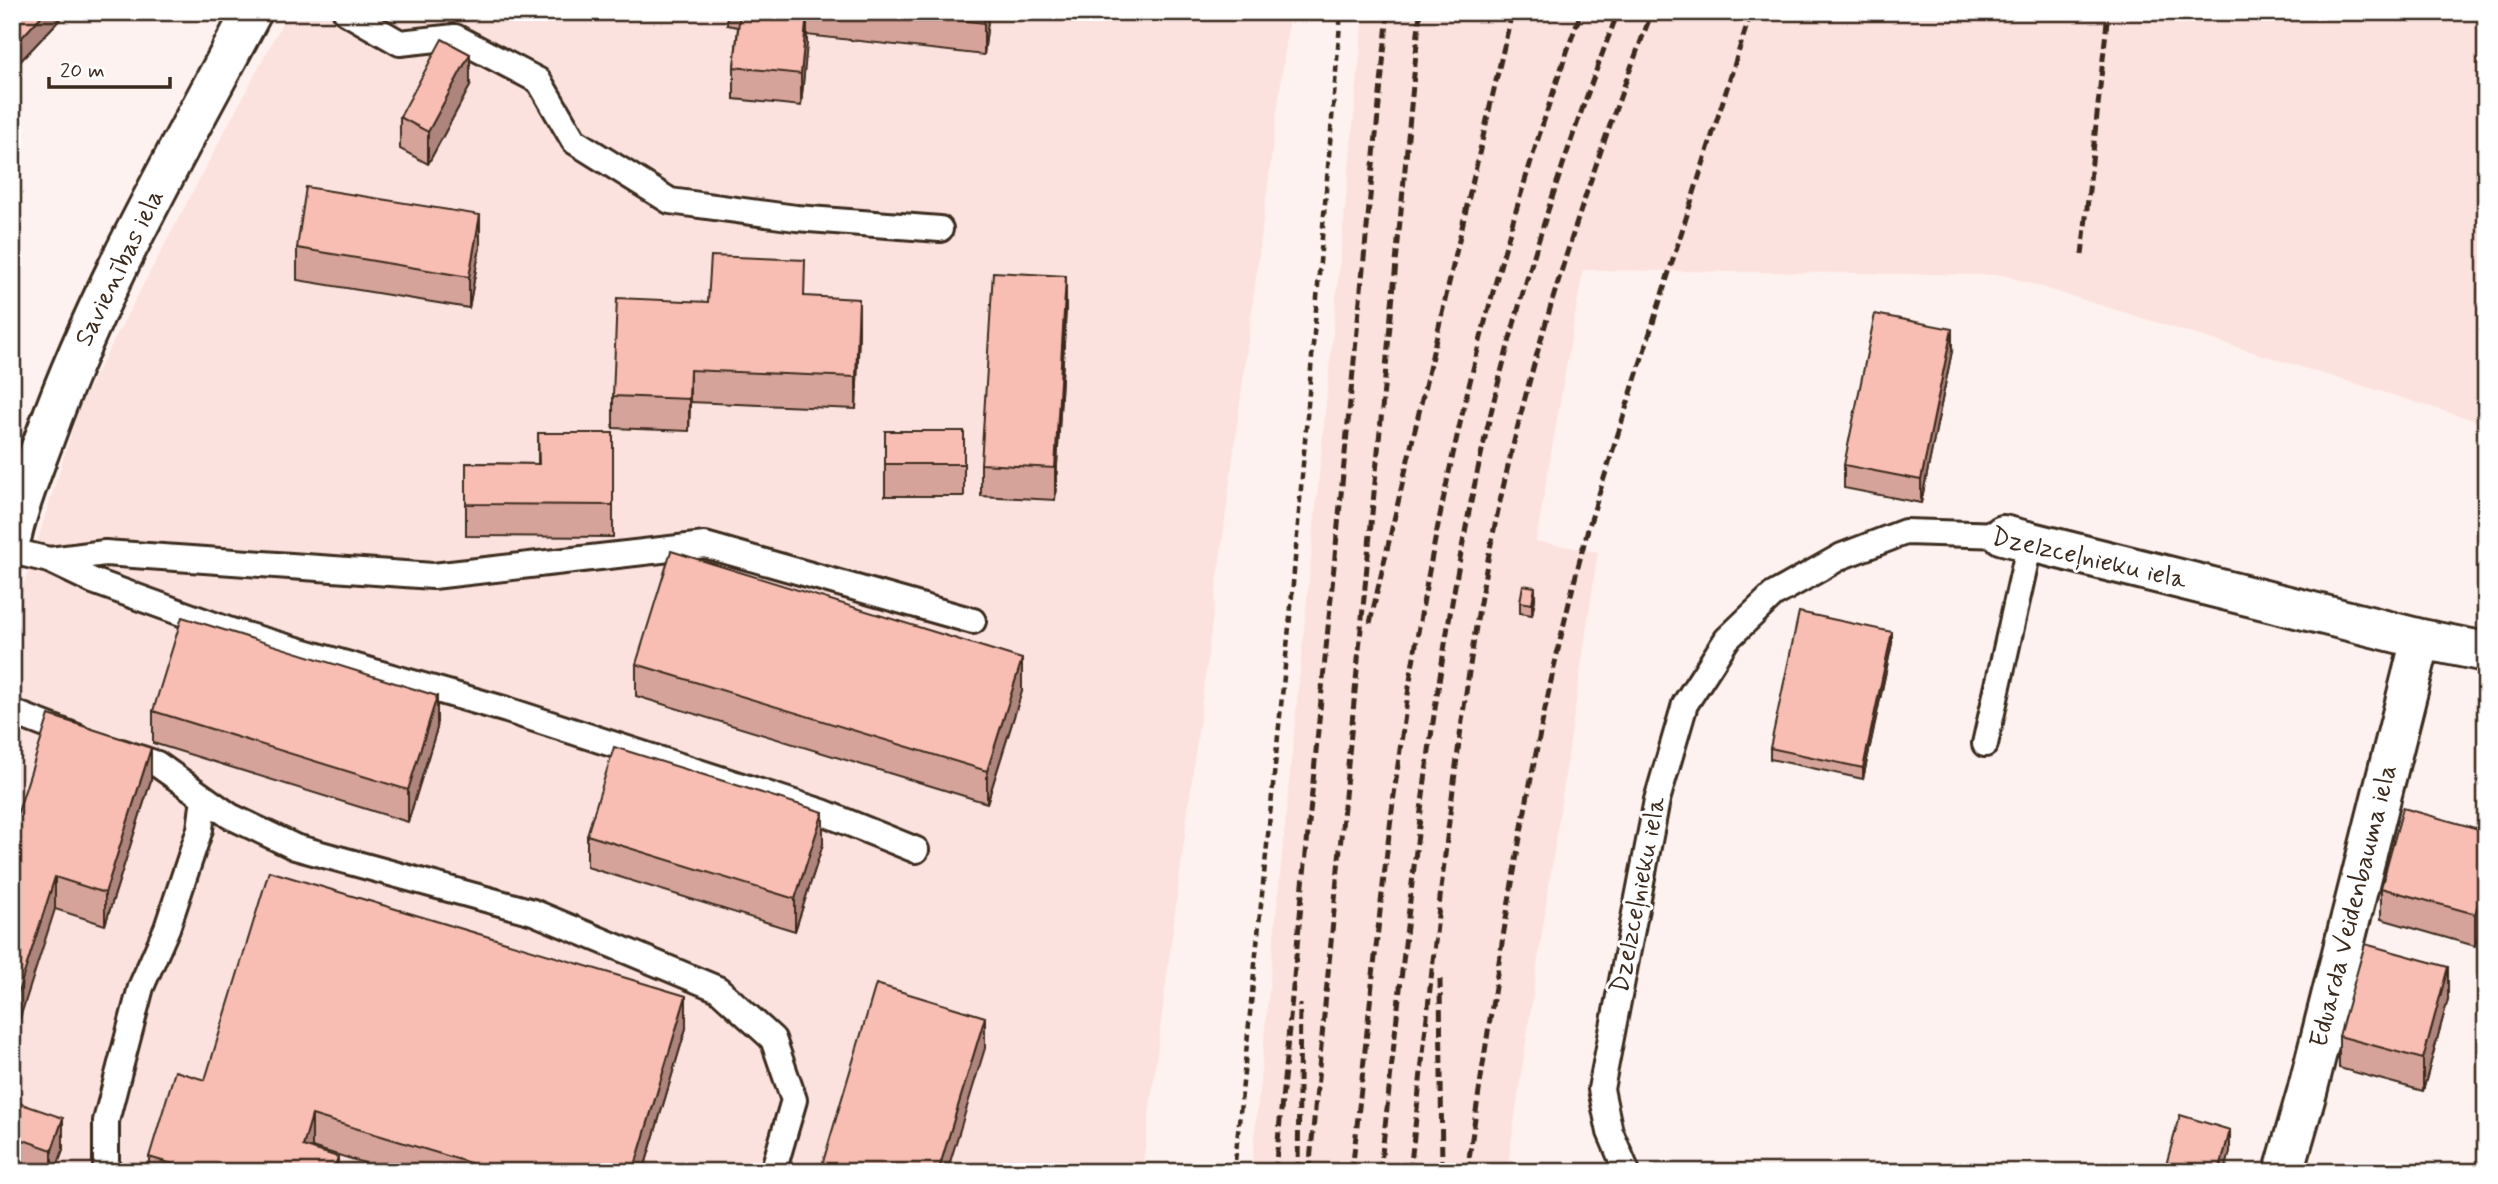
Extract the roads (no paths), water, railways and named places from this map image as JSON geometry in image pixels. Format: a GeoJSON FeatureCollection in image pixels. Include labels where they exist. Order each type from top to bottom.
{"type":"FeatureCollection","features":[{"type":"Feature","properties":{"kind":"street","name":"Savienības iela"},"geometry":{"type":"LineString","coordinates":[[14,518],[65,381],[105,293],[252,12]]}},
{"type":"Feature","properties":{"kind":"street","name":"Dzelzceļnieku iela"},"geometry":{"type":"LineString","coordinates":[[2016,539],[2421,639],[2486,652]]}},
{"type":"Feature","properties":{"kind":"street","name":"Eduarda Veidenbauma iela"},"geometry":{"type":"LineString","coordinates":[[2284,1172],[2307,1092],[2421,639]]}},
{"type":"Feature","properties":{"kind":"lane"},"geometry":{"type":"LineString","coordinates":[[346,12],[400,43],[455,37],[539,81],[574,141],[670,201],[796,218],[940,229]]}},
{"type":"Feature","properties":{"kind":"lane","name":"Dzelzceļnieku iela"},"geometry":{"type":"LineString","coordinates":[[1627,1172],[1610,1132],[1601,1089],[1657,800],[1685,704],[1727,639],[1773,594],[1842,556],[1905,532],[2016,539]]}},
{"type":"Feature","properties":{"kind":"lane"},"geometry":{"type":"LineString","coordinates":[[1985,744],[2016,539]]}},
{"type":"Feature","properties":{"kind":"lane"},"geometry":{"type":"LineString","coordinates":[[49,560],[105,552],[433,576],[705,545],[973,621]]}},
{"type":"Feature","properties":{"kind":"lane"},"geometry":{"type":"LineString","coordinates":[[12,551],[49,560],[93,581],[231,631],[507,710],[822,812],[916,850]]}},
{"type":"Feature","properties":{"kind":"lane"},"geometry":{"type":"LineString","coordinates":[[12,712],[78,738],[157,764],[230,816],[295,847],[533,912],[718,989],[773,1039],[794,1100],[773,1172]]}},
{"type":"Feature","properties":{"kind":"lane"},"geometry":{"type":"LineString","coordinates":[[106,1172],[106,1121],[141,986],[167,928],[200,829],[204,798]]}},
{"type":"Feature","properties":{"kind":"railway"},"geometry":{"type":"LineString","coordinates":[[1275,1172],[1388,12]]}},
{"type":"Feature","properties":{"kind":"railway"},"geometry":{"type":"LineString","coordinates":[[1309,1172],[1420,12]]}},
{"type":"Feature","properties":{"kind":"railway"},"geometry":{"type":"LineString","coordinates":[[1370,623],[1512,12]]}},
{"type":"Feature","properties":{"kind":"railway"},"geometry":{"type":"LineString","coordinates":[[1352,1172],[1393,803],[1424,596],[1459,426],[1502,259],[1526,176],[1581,12]]}},
{"type":"Feature","properties":{"kind":"railway"},"geometry":{"type":"LineString","coordinates":[[1380,1172],[1427,768],[1466,527],[1495,396],[1531,266],[1572,138],[1618,12]]}},
{"type":"Feature","properties":{"kind":"railway"},"geometry":{"type":"LineString","coordinates":[[1410,1172],[1458,753],[1492,537],[1509,460],[1550,308],[1598,159],[1652,12]]}},
{"type":"Feature","properties":{"kind":"railway"},"geometry":{"type":"LineString","coordinates":[[1467,1172],[1518,848],[1568,608],[1588,529],[1751,12]]}},
{"type":"Feature","properties":{"kind":"railway"},"geometry":{"type":"LineString","coordinates":[[2082,255],[2108,12]]}},
{"type":"Feature","properties":{"kind":"railway"},"geometry":{"type":"LineString","coordinates":[[1440,979],[1442,1172]]}},
{"type":"Feature","properties":{"kind":"railway"},"geometry":{"type":"LineString","coordinates":[[1298,1172],[1300,1004]]}}]}
